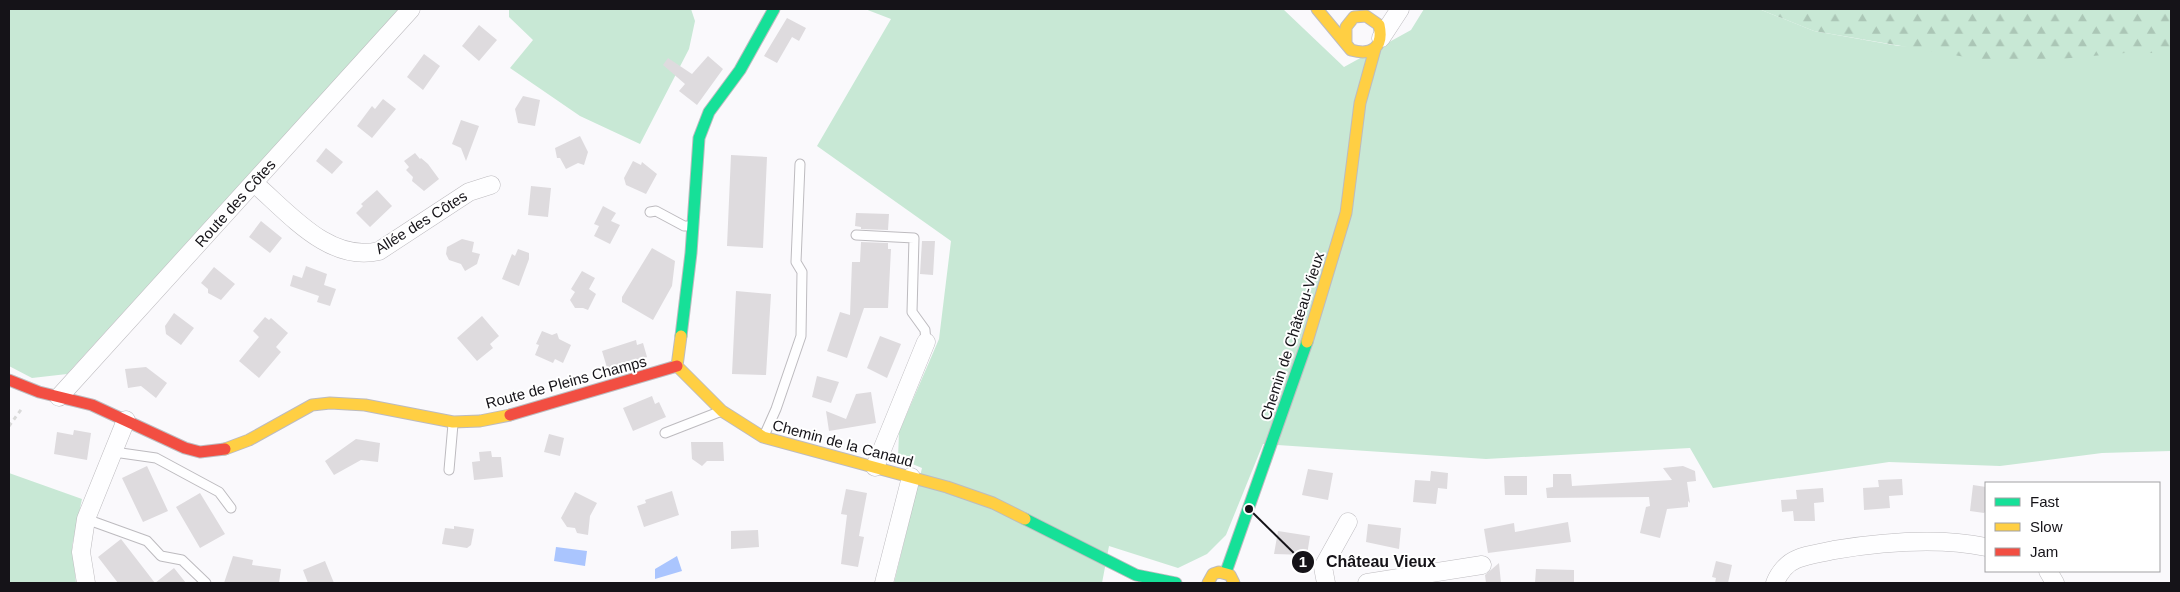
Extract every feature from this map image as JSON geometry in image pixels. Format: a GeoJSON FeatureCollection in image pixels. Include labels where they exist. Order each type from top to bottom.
{"type":"FeatureCollection","features":[{"type":"Feature","properties":{"kind":"street","name":"Route des Côtes"},"geometry":{"type":"LineString","coordinates":[[59,397],[411,9]]}},
{"type":"Feature","properties":{"kind":"street"},"geometry":{"type":"LineString","coordinates":[[676,366],[684,318],[699,138],[709,112],[740,70],[774,9]]}},
{"type":"Feature","properties":{"kind":"street"},"geometry":{"type":"LineString","coordinates":[[1317,9],[1349,46],[1359,53],[1368,53],[1378,44],[1400,9]]}},
{"type":"Feature","properties":{"kind":"street"},"geometry":{"type":"LineString","coordinates":[[1349,46],[1344,34],[1345,27],[1350,20],[1384,9]]}},
{"type":"Feature","properties":{"kind":"street"},"geometry":{"type":"LineString","coordinates":[[1340,12],[1363,16],[1379,25],[1378,44]]}},
{"type":"Feature","properties":{"kind":"street","name":"Chemin de Château-Vieux"},"geometry":{"type":"LineString","coordinates":[[1226,572],[1299,366],[1338,243],[1350,185],[1360,103],[1378,44]]}},
{"type":"Feature","properties":{"kind":"street","name":"Chemin de Château-Vieux"},"geometry":{"type":"LineString","coordinates":[[1349,46],[1355,67],[1360,103]]}},
{"type":"Feature","properties":{"kind":"street","name":"Allée des Côtes"},"geometry":{"type":"LineString","coordinates":[[254,183],[318,238],[342,250],[368,254],[379,251],[469,192],[491,185]]}},
{"type":"Feature","properties":{"kind":"street"},"geometry":{"type":"LineString","coordinates":[[876,467],[926,342]]}},
{"type":"Feature","properties":{"kind":"street","name":"Chemin de la Canaud"},"geometry":{"type":"LineString","coordinates":[[676,366],[722,411],[763,437],[947,487],[993,503],[1136,575],[1176,583]]}},
{"type":"Feature","properties":{"kind":"street","name":"Route de Pleins Champs"},"geometry":{"type":"LineString","coordinates":[[9,380],[34,392],[91,405],[181,446],[210,453],[241,442],[312,405],[331,401],[356,403],[428,419],[473,422],[507,416],[638,380],[676,366]]}},
{"type":"Feature","properties":{"kind":"street"},"geometry":{"type":"LineString","coordinates":[[86,583],[81,552],[86,520],[126,420]]}},
{"type":"Feature","properties":{"kind":"street"},"geometry":{"type":"LineString","coordinates":[[884,583],[911,478]]}},
{"type":"Feature","properties":{"kind":"street"},"geometry":{"type":"LineString","coordinates":[[1326,583],[1322,567],[1348,522]]}},
{"type":"Feature","properties":{"kind":"street"},"geometry":{"type":"LineString","coordinates":[[1775,583],[1778,575],[1795,559],[1845,548],[1863,545],[1919,542],[1972,544],[1985,547]]}},
{"type":"Feature","properties":{"kind":"street"},"geometry":{"type":"LineString","coordinates":[[1367,583],[1482,565]]}},
{"type":"Feature","properties":{"kind":"street"},"geometry":{"type":"LineString","coordinates":[[1208,583],[1213,574],[1219,572],[1226,572],[1234,583]]}},
{"type":"Feature","properties":{"kind":"street"},"geometry":{"type":"LineString","coordinates":[[2049,572],[2055,583]]}},
{"type":"Feature","properties":{"kind":"lane"},"geometry":{"type":"LineString","coordinates":[[763,437],[776,409],[801,336],[802,272],[796,262],[800,164]]}},
{"type":"Feature","properties":{"kind":"lane"},"geometry":{"type":"LineString","coordinates":[[650,212],[656,211],[684,226],[693,226]]}},
{"type":"Feature","properties":{"kind":"lane"},"geometry":{"type":"LineString","coordinates":[[856,235],[914,238],[912,312],[925,330],[926,342]]}},
{"type":"Feature","properties":{"kind":"lane"},"geometry":{"type":"LineString","coordinates":[[666,433],[722,411]]}},
{"type":"Feature","properties":{"kind":"lane"},"geometry":{"type":"LineString","coordinates":[[449,470],[453,422]]}},
{"type":"Feature","properties":{"kind":"lane"},"geometry":{"type":"LineString","coordinates":[[114,452],[156,458],[219,492],[231,508]]}},
{"type":"Feature","properties":{"kind":"lane"},"geometry":{"type":"LineString","coordinates":[[86,520],[147,541],[161,556],[182,560],[206,583]]}},
{"type":"Feature","properties":{"kind":"green space"},"geometry":{"type":"Polygon","coordinates":[[[9,9],[400,9],[67,374],[32,378],[9,366],[9,9]]]}},
{"type":"Feature","properties":{"kind":"green space"},"geometry":{"type":"Polygon","coordinates":[[[509,9],[691,9],[695,21],[689,49],[640,144],[580,116],[510,68],[533,40],[509,17],[509,9]]]}},
{"type":"Feature","properties":{"kind":"green space"},"geometry":{"type":"Polygon","coordinates":[[[865,9],[1283,9],[1344,67],[1411,30],[1424,9],[1759,9],[1814,31],[1899,46],[2171,53],[2171,451],[2102,453],[2000,466],[1889,462],[1713,488],[1690,448],[1486,459],[1263,444],[1226,535],[1207,554],[1178,568],[1109,546],[1102,583],[894,583],[922,468],[898,458],[899,432],[939,339],[951,241],[817,146],[891,19],[865,9]]]}},
{"type":"Feature","properties":{"kind":"green space"},"geometry":{"type":"Polygon","coordinates":[[[1759,9],[2171,9],[2171,53],[2125,53],[2006,64],[1814,31],[1759,9]]]}},
{"type":"Feature","properties":{"kind":"green space"},"geometry":{"type":"Polygon","coordinates":[[[9,473],[82,499],[72,546],[76,583],[9,583],[9,473]]]}},
{"type":"Feature","properties":{"kind":"water"},"geometry":{"type":"Polygon","coordinates":[[[556,547],[587,551],[585,566],[554,561],[556,547]]]}},
{"type":"Feature","properties":{"kind":"water"},"geometry":{"type":"Polygon","coordinates":[[[677,556],[682,571],[655,579],[655,569],[677,556]]]}},
{"type":"Feature","properties":{"kind":"building"},"geometry":{"type":"Polygon","coordinates":[[[787,18],[806,28],[799,41],[792,37],[777,63],[764,56],[787,18]]]}},
{"type":"Feature","properties":{"kind":"building"},"geometry":{"type":"Polygon","coordinates":[[[479,25],[497,40],[479,61],[462,46],[479,25]]]}},
{"type":"Feature","properties":{"kind":"building"},"geometry":{"type":"Polygon","coordinates":[[[424,54],[440,66],[423,90],[407,77],[424,54]]]}},
{"type":"Feature","properties":{"kind":"building"},"geometry":{"type":"Polygon","coordinates":[[[708,56],[723,69],[697,105],[679,91],[685,84],[663,65],[668,58],[692,74],[708,56]]]}},
{"type":"Feature","properties":{"kind":"building"},"geometry":{"type":"Polygon","coordinates":[[[523,96],[540,100],[535,126],[518,123],[515,109],[523,96]]]}},
{"type":"Feature","properties":{"kind":"building"},"geometry":{"type":"Polygon","coordinates":[[[383,99],[396,109],[372,138],[357,126],[372,106],[375,109],[383,99]]]}},
{"type":"Feature","properties":{"kind":"building"},"geometry":{"type":"Polygon","coordinates":[[[461,120],[479,126],[466,161],[461,148],[452,144],[461,120]]]}},
{"type":"Feature","properties":{"kind":"building"},"geometry":{"type":"Polygon","coordinates":[[[580,136],[588,152],[584,165],[578,163],[566,169],[560,158],[557,158],[555,148],[580,136]]]}},
{"type":"Feature","properties":{"kind":"building"},"geometry":{"type":"Polygon","coordinates":[[[326,148],[343,162],[332,174],[316,161],[326,148]]]}},
{"type":"Feature","properties":{"kind":"building"},"geometry":{"type":"Polygon","coordinates":[[[415,153],[428,164],[439,179],[424,191],[412,181],[413,177],[406,170],[409,167],[404,161],[415,153]]]}},
{"type":"Feature","properties":{"kind":"building"},"geometry":{"type":"Polygon","coordinates":[[[731,155],[767,157],[763,248],[727,246],[731,155]]]}},
{"type":"Feature","properties":{"kind":"building"},"geometry":{"type":"Polygon","coordinates":[[[633,161],[641,165],[642,162],[657,174],[646,194],[626,185],[624,178],[633,161]]]}},
{"type":"Feature","properties":{"kind":"building"},"geometry":{"type":"Polygon","coordinates":[[[531,186],[551,188],[548,217],[528,215],[531,186]]]}},
{"type":"Feature","properties":{"kind":"building"},"geometry":{"type":"Polygon","coordinates":[[[377,190],[392,206],[370,227],[356,213],[363,206],[361,204],[377,190]]]}},
{"type":"Feature","properties":{"kind":"building"},"geometry":{"type":"Polygon","coordinates":[[[603,206],[616,213],[611,221],[620,225],[610,244],[594,236],[599,226],[594,224],[603,206]]]}},
{"type":"Feature","properties":{"kind":"building"},"geometry":{"type":"Polygon","coordinates":[[[856,213],[889,214],[888,230],[861,229],[861,227],[855,226],[856,213]]]}},
{"type":"Feature","properties":{"kind":"building"},"geometry":{"type":"Polygon","coordinates":[[[261,221],[282,238],[270,253],[249,237],[261,221]]]}},
{"type":"Feature","properties":{"kind":"building"},"geometry":{"type":"Polygon","coordinates":[[[462,239],[474,242],[472,252],[480,254],[477,264],[465,271],[461,264],[449,260],[446,254],[447,247],[462,239]]]}},
{"type":"Feature","properties":{"kind":"building"},"geometry":{"type":"Polygon","coordinates":[[[922,241],[935,241],[933,275],[920,274],[922,241]]]}},
{"type":"Feature","properties":{"kind":"building"},"geometry":{"type":"Polygon","coordinates":[[[861,242],[888,243],[888,249],[891,249],[888,308],[864,308],[847,358],[827,351],[840,312],[850,315],[852,262],[860,262],[861,242]]]}},
{"type":"Feature","properties":{"kind":"building"},"geometry":{"type":"Polygon","coordinates":[[[652,248],[675,261],[672,286],[653,320],[622,302],[622,297],[652,248]]]}},
{"type":"Feature","properties":{"kind":"building"},"geometry":{"type":"Polygon","coordinates":[[[518,249],[529,253],[529,259],[519,286],[502,279],[512,254],[515,256],[518,249]]]}},
{"type":"Feature","properties":{"kind":"building"},"geometry":{"type":"Polygon","coordinates":[[[306,266],[327,274],[324,285],[336,289],[330,306],[317,302],[319,296],[290,286],[293,275],[302,278],[306,266]]]}},
{"type":"Feature","properties":{"kind":"building"},"geometry":{"type":"Polygon","coordinates":[[[214,267],[235,284],[221,300],[208,293],[208,289],[201,283],[214,267]]]}},
{"type":"Feature","properties":{"kind":"building"},"geometry":{"type":"Polygon","coordinates":[[[582,271],[595,278],[589,289],[596,294],[588,310],[575,308],[570,300],[575,292],[571,289],[582,271]]]}},
{"type":"Feature","properties":{"kind":"building"},"geometry":{"type":"Polygon","coordinates":[[[736,291],[771,294],[766,375],[732,374],[736,291]]]}},
{"type":"Feature","properties":{"kind":"building"},"geometry":{"type":"Polygon","coordinates":[[[174,313],[194,328],[181,345],[166,334],[165,326],[174,313]]]}},
{"type":"Feature","properties":{"kind":"building"},"geometry":{"type":"Polygon","coordinates":[[[482,316],[499,336],[490,344],[493,348],[477,361],[457,338],[482,316]]]}},
{"type":"Feature","properties":{"kind":"building"},"geometry":{"type":"Polygon","coordinates":[[[265,317],[269,320],[271,318],[288,333],[276,347],[281,352],[259,378],[239,361],[259,337],[253,331],[265,317]]]}},
{"type":"Feature","properties":{"kind":"building"},"geometry":{"type":"Polygon","coordinates":[[[542,331],[552,335],[557,333],[559,339],[571,345],[563,363],[555,359],[553,363],[535,355],[539,345],[536,344],[542,331]]]}},
{"type":"Feature","properties":{"kind":"building"},"geometry":{"type":"Polygon","coordinates":[[[880,336],[901,344],[887,378],[867,368],[880,336]]]}},
{"type":"Feature","properties":{"kind":"building"},"geometry":{"type":"Polygon","coordinates":[[[636,340],[637,345],[643,343],[647,357],[642,359],[642,361],[608,371],[602,351],[636,340]]]}},
{"type":"Feature","properties":{"kind":"building"},"geometry":{"type":"Polygon","coordinates":[[[146,367],[167,383],[156,398],[141,386],[128,388],[125,369],[146,367]]]}},
{"type":"Feature","properties":{"kind":"building"},"geometry":{"type":"Polygon","coordinates":[[[817,376],[839,382],[831,403],[812,397],[817,376]]]}},
{"type":"Feature","properties":{"kind":"building"},"geometry":{"type":"Polygon","coordinates":[[[871,392],[876,423],[829,431],[826,411],[846,419],[856,394],[871,392]]]}},
{"type":"Feature","properties":{"kind":"building"},"geometry":{"type":"Polygon","coordinates":[[[652,396],[655,404],[659,402],[666,417],[633,431],[623,408],[652,396]]]}},
{"type":"Feature","properties":{"kind":"building"},"geometry":{"type":"Polygon","coordinates":[[[74,430],[91,433],[87,460],[54,454],[57,432],[73,435],[74,430]]]}},
{"type":"Feature","properties":{"kind":"building"},"geometry":{"type":"Polygon","coordinates":[[[549,434],[564,438],[560,456],[544,452],[549,434]]]}},
{"type":"Feature","properties":{"kind":"building"},"geometry":{"type":"Polygon","coordinates":[[[356,439],[380,443],[378,462],[361,460],[334,475],[325,461],[356,439]]]}},
{"type":"Feature","properties":{"kind":"building"},"geometry":{"type":"Polygon","coordinates":[[[691,442],[723,442],[724,461],[707,461],[702,466],[692,459],[691,442]]]}},
{"type":"Feature","properties":{"kind":"building"},"geometry":{"type":"Polygon","coordinates":[[[491,451],[492,457],[501,457],[503,477],[474,480],[472,462],[480,461],[479,452],[491,451]]]}},
{"type":"Feature","properties":{"kind":"building"},"geometry":{"type":"Polygon","coordinates":[[[147,466],[168,511],[143,522],[122,478],[147,466]]]}},
{"type":"Feature","properties":{"kind":"building"},"geometry":{"type":"Polygon","coordinates":[[[1683,466],[1695,471],[1696,481],[1687,482],[1690,503],[1688,501],[1688,507],[1667,509],[1660,538],[1640,533],[1646,507],[1650,506],[1649,497],[1547,498],[1546,488],[1553,487],[1553,474],[1571,474],[1572,486],[1672,480],[1663,468],[1683,466]]]}},
{"type":"Feature","properties":{"kind":"building"},"geometry":{"type":"Polygon","coordinates":[[[1308,469],[1333,473],[1328,500],[1302,495],[1308,469]]]}},
{"type":"Feature","properties":{"kind":"building"},"geometry":{"type":"Polygon","coordinates":[[[1431,471],[1448,473],[1447,489],[1438,488],[1436,504],[1413,502],[1415,480],[1430,481],[1431,471]]]}},
{"type":"Feature","properties":{"kind":"building"},"geometry":{"type":"Polygon","coordinates":[[[1504,476],[1527,476],[1527,495],[1505,495],[1504,476]]]}},
{"type":"Feature","properties":{"kind":"building"},"geometry":{"type":"Polygon","coordinates":[[[1902,479],[1903,495],[1889,496],[1890,508],[1864,510],[1863,488],[1879,487],[1878,480],[1902,479]]]}},
{"type":"Feature","properties":{"kind":"building"},"geometry":{"type":"Polygon","coordinates":[[[1973,485],[1985,487],[1985,512],[1970,511],[1973,485]]]}},
{"type":"Feature","properties":{"kind":"building"},"geometry":{"type":"Polygon","coordinates":[[[1823,488],[1824,502],[1814,503],[1815,521],[1794,521],[1793,511],[1782,512],[1781,500],[1797,499],[1796,490],[1823,488]]]}},
{"type":"Feature","properties":{"kind":"building"},"geometry":{"type":"Polygon","coordinates":[[[846,489],[867,493],[859,536],[864,537],[858,567],[841,564],[847,515],[841,514],[846,489]]]}},
{"type":"Feature","properties":{"kind":"building"},"geometry":{"type":"Polygon","coordinates":[[[672,491],[679,515],[644,527],[637,506],[646,503],[645,500],[672,491]]]}},
{"type":"Feature","properties":{"kind":"building"},"geometry":{"type":"Polygon","coordinates":[[[575,492],[597,503],[590,516],[588,535],[577,533],[575,528],[567,527],[561,518],[575,492]]]}},
{"type":"Feature","properties":{"kind":"building"},"geometry":{"type":"Polygon","coordinates":[[[200,493],[225,534],[200,548],[176,507],[200,493]]]}},
{"type":"Feature","properties":{"kind":"building"},"geometry":{"type":"Polygon","coordinates":[[[1568,522],[1571,542],[1488,553],[1484,529],[1514,523],[1515,532],[1568,522]]]}},
{"type":"Feature","properties":{"kind":"building"},"geometry":{"type":"Polygon","coordinates":[[[1368,524],[1401,528],[1399,549],[1366,542],[1368,524]]]}},
{"type":"Feature","properties":{"kind":"building"},"geometry":{"type":"Polygon","coordinates":[[[454,526],[474,529],[471,545],[467,548],[442,544],[445,528],[454,529],[454,526]]]}},
{"type":"Feature","properties":{"kind":"building"},"geometry":{"type":"Polygon","coordinates":[[[758,530],[759,547],[731,549],[731,531],[758,530]]]}},
{"type":"Feature","properties":{"kind":"building"},"geometry":{"type":"Polygon","coordinates":[[[1278,531],[1310,536],[1307,555],[1274,554],[1278,531]]]}},
{"type":"Feature","properties":{"kind":"building"},"geometry":{"type":"Polygon","coordinates":[[[121,539],[155,583],[118,583],[98,557],[121,539]]]}},
{"type":"Feature","properties":{"kind":"building"},"geometry":{"type":"Polygon","coordinates":[[[233,556],[253,560],[252,565],[281,569],[279,583],[224,583],[233,556]]]}},
{"type":"Feature","properties":{"kind":"building"},"geometry":{"type":"Polygon","coordinates":[[[325,561],[334,583],[308,583],[303,570],[325,561]]]}},
{"type":"Feature","properties":{"kind":"building"},"geometry":{"type":"Polygon","coordinates":[[[1716,561],[1732,565],[1728,583],[1715,583],[1716,578],[1712,577],[1716,561]]]}},
{"type":"Feature","properties":{"kind":"building"},"geometry":{"type":"Polygon","coordinates":[[[1499,563],[1501,583],[1486,583],[1485,575],[1499,563]]]}},
{"type":"Feature","properties":{"kind":"building"},"geometry":{"type":"Polygon","coordinates":[[[174,568],[186,583],[155,583],[174,568]]]}},
{"type":"Feature","properties":{"kind":"building"},"geometry":{"type":"Polygon","coordinates":[[[1536,569],[1574,570],[1574,583],[1535,583],[1536,569]]]}},
{"type":"Feature","properties":{"kind":"traffic: fast"},"geometry":{"type":"LineString","coordinates":[[681,336],[691,253],[699,138],[709,112],[740,70],[774,9]]}},
{"type":"Feature","properties":{"kind":"traffic: fast"},"geometry":{"type":"LineString","coordinates":[[1226,572],[1307,342]]}},
{"type":"Feature","properties":{"kind":"traffic: fast"},"geometry":{"type":"LineString","coordinates":[[1025,519],[1136,575],[1176,583]]}},
{"type":"Feature","properties":{"kind":"traffic: slow"},"geometry":{"type":"LineString","coordinates":[[1317,9],[1351,50],[1358,52],[1370,51],[1375,48],[1380,39],[1379,25],[1366,16],[1354,17],[1346,27],[1346,42]]}},
{"type":"Feature","properties":{"kind":"traffic: slow"},"geometry":{"type":"LineString","coordinates":[[1307,342],[1346,213],[1360,103],[1375,49]]}},
{"type":"Feature","properties":{"kind":"traffic: slow"},"geometry":{"type":"LineString","coordinates":[[681,336],[677,366],[722,411],[763,437],[947,487],[993,503],[1025,519]]}},
{"type":"Feature","properties":{"kind":"traffic: slow"},"geometry":{"type":"LineString","coordinates":[[225,449],[249,440],[312,405],[330,403],[365,405],[453,422],[480,421],[510,415]]}},
{"type":"Feature","properties":{"kind":"traffic: slow"},"geometry":{"type":"LineString","coordinates":[[1208,583],[1213,574],[1219,572],[1230,575],[1234,583]]}},
{"type":"Feature","properties":{"kind":"traffic: jam"},"geometry":{"type":"LineString","coordinates":[[510,415],[677,366]]}},
{"type":"Feature","properties":{"kind":"traffic: jam"},"geometry":{"type":"LineString","coordinates":[[9,380],[39,392],[92,405],[185,448],[200,452],[225,449]]}},
{"type":"Feature","properties":{"kind":"place","name":"Château Vieux"},"geometry":{"type":"Point","coordinates":[1249,509]}}]}
